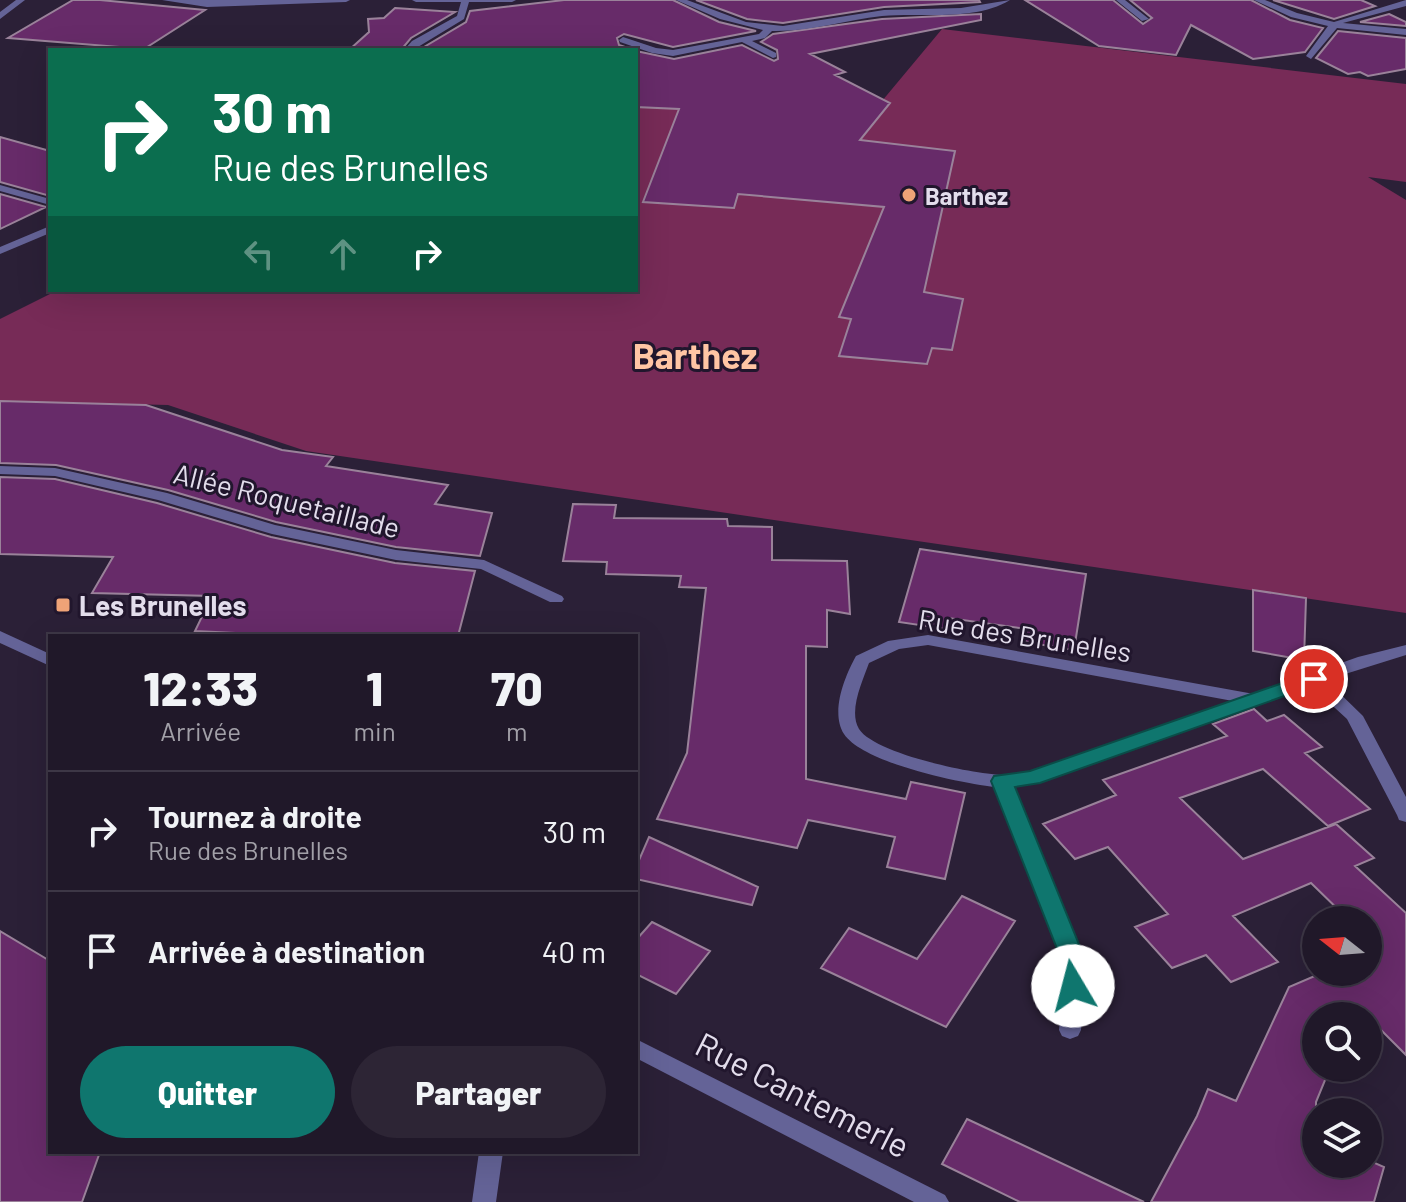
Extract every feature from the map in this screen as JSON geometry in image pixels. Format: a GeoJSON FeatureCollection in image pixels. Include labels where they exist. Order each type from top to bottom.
{"type":"FeatureCollection","features":[{"type":"Feature","properties":{"kind":"street"},"geometry":{"type":"LineString","coordinates":[[0,16],[21,0]]}},
{"type":"Feature","properties":{"kind":"street"},"geometry":{"type":"LineString","coordinates":[[166,0],[207,4],[346,0]]}},
{"type":"Feature","properties":{"kind":"street"},"geometry":{"type":"LineString","coordinates":[[416,0],[512,0]]}},
{"type":"Feature","properties":{"kind":"street"},"geometry":{"type":"LineString","coordinates":[[680,0],[731,19],[770,28],[813,25],[881,13],[978,9],[1006,0]]}},
{"type":"Feature","properties":{"kind":"street"},"geometry":{"type":"LineString","coordinates":[[1120,0],[1145,19]]}},
{"type":"Feature","properties":{"kind":"street"},"geometry":{"type":"LineString","coordinates":[[1258,0],[1280,11],[1332,25],[1406,32]]}},
{"type":"Feature","properties":{"kind":"street"},"geometry":{"type":"LineString","coordinates":[[410,48],[461,17],[465,2]]}},
{"type":"Feature","properties":{"kind":"street"},"geometry":{"type":"LineString","coordinates":[[1311,56],[1322,32],[1339,18],[1388,12],[1406,3]]}},
{"type":"Feature","properties":{"kind":"street"},"geometry":{"type":"LineString","coordinates":[[623,40],[655,51],[673,53],[762,36],[770,28]]}},
{"type":"Feature","properties":{"kind":"street"},"geometry":{"type":"LineString","coordinates":[[744,40],[773,55]]}},
{"type":"Feature","properties":{"kind":"street"},"geometry":{"type":"LineString","coordinates":[[0,188],[48,201]]}},
{"type":"Feature","properties":{"kind":"street"},"geometry":{"type":"LineString","coordinates":[[0,251],[48,230]]}},
{"type":"Feature","properties":{"kind":"street","name":"Allée Roquetaillade"},"geometry":{"type":"LineString","coordinates":[[0,470],[55,472],[162,496],[272,529],[396,555],[484,565],[556,599]]}},
{"type":"Feature","properties":{"kind":"street"},"geometry":{"type":"LineString","coordinates":[[0,636],[48,660]]}},
{"type":"Feature","properties":{"kind":"street","name":"Rue des Brunelles"},"geometry":{"type":"LineString","coordinates":[[1253,699],[928,640],[886,645],[862,660],[846,715],[851,732],[861,745],[884,756],[1002,781],[1032,778],[1253,699],[1406,650]]}},
{"type":"Feature","properties":{"kind":"street"},"geometry":{"type":"LineString","coordinates":[[1314,679],[1354,716],[1406,815]]}},
{"type":"Feature","properties":{"kind":"street"},"geometry":{"type":"LineString","coordinates":[[1002,781],[1075,964],[1070,1030]]}},
{"type":"Feature","properties":{"kind":"street","name":"Rue Cantemerle"},"geometry":{"type":"LineString","coordinates":[[638,1049],[937,1202]]}},
{"type":"Feature","properties":{"kind":"street"},"geometry":{"type":"LineString","coordinates":[[484,1202],[491,1154]]}},
{"type":"Feature","properties":{"kind":"shaded area"},"geometry":{"type":"Polygon","coordinates":[[[942,29],[1406,84],[1406,182],[1368,177],[1406,200],[1406,613],[306,451],[168,405],[0,401],[0,319],[54,292],[638,292],[638,89],[872,113],[942,29]]]}},
{"type":"Feature","properties":{"kind":"building"},"geometry":{"type":"Polygon","coordinates":[[[73,0],[205,10],[146,48],[8,38],[73,0]]]}},
{"type":"Feature","properties":{"kind":"building"},"geometry":{"type":"Polygon","coordinates":[[[564,0],[673,0],[719,22],[756,31],[673,47],[624,34],[617,38],[619,45],[628,48],[422,48],[466,22],[470,11],[564,0]]]}},
{"type":"Feature","properties":{"kind":"building"},"geometry":{"type":"Polygon","coordinates":[[[696,0],[980,2],[884,7],[783,23],[747,19],[696,0]]]}},
{"type":"Feature","properties":{"kind":"building"},"geometry":{"type":"Polygon","coordinates":[[[1025,0],[1113,0],[1143,24],[1152,18],[1130,0],[1251,0],[1290,20],[1323,28],[1305,52],[1253,59],[1191,25],[1176,55],[1099,46],[1025,0]]]}},
{"type":"Feature","properties":{"kind":"building"},"geometry":{"type":"Polygon","coordinates":[[[1273,0],[1361,0],[1375,6],[1334,19],[1273,0]]]}},
{"type":"Feature","properties":{"kind":"building"},"geometry":{"type":"Polygon","coordinates":[[[395,8],[455,12],[411,38],[403,48],[351,48],[369,32],[368,19],[384,18],[395,8]]]}},
{"type":"Feature","properties":{"kind":"building"},"geometry":{"type":"Polygon","coordinates":[[[981,14],[981,20],[810,54],[845,72],[835,75],[890,103],[860,140],[955,151],[924,292],[963,299],[952,350],[932,348],[927,364],[839,356],[851,319],[839,317],[884,207],[738,194],[734,208],[643,202],[679,109],[638,107],[638,51],[674,59],[742,45],[774,61],[778,59],[777,50],[761,42],[773,34],[882,19],[981,14]]]}},
{"type":"Feature","properties":{"kind":"building"},"geometry":{"type":"Polygon","coordinates":[[[1389,14],[1406,22],[1406,26],[1360,22],[1389,14]]]}},
{"type":"Feature","properties":{"kind":"building"},"geometry":{"type":"Polygon","coordinates":[[[1338,31],[1406,38],[1406,69],[1368,76],[1360,72],[1348,74],[1316,58],[1338,31]]]}},
{"type":"Feature","properties":{"kind":"building"},"geometry":{"type":"Polygon","coordinates":[[[0,137],[48,150],[48,195],[0,182],[0,137]]]}},
{"type":"Feature","properties":{"kind":"building"},"geometry":{"type":"Polygon","coordinates":[[[0,194],[46,207],[0,229],[0,194]]]}},
{"type":"Feature","properties":{"kind":"building"},"geometry":{"type":"Polygon","coordinates":[[[0,401],[146,405],[282,450],[333,457],[326,466],[448,485],[435,504],[492,513],[480,556],[396,547],[276,522],[168,490],[56,465],[0,463],[0,401]]]}},
{"type":"Feature","properties":{"kind":"building"},"geometry":{"type":"Polygon","coordinates":[[[0,477],[55,479],[157,503],[271,537],[395,563],[475,571],[459,634],[257,634],[195,631],[212,596],[92,593],[113,557],[0,554],[0,477]]]}},
{"type":"Feature","properties":{"kind":"building"},"geometry":{"type":"Polygon","coordinates":[[[573,504],[616,505],[614,518],[727,519],[728,526],[772,527],[772,560],[847,561],[850,614],[827,610],[827,647],[806,646],[806,779],[906,799],[911,782],[965,793],[945,879],[887,867],[895,837],[808,820],[797,848],[657,819],[687,753],[706,588],[679,587],[681,576],[606,574],[607,562],[563,561],[573,504]]]}},
{"type":"Feature","properties":{"kind":"building"},"geometry":{"type":"Polygon","coordinates":[[[920,549],[1086,574],[1074,650],[1025,642],[1027,629],[949,618],[946,629],[899,622],[920,549]]]}},
{"type":"Feature","properties":{"kind":"building"},"geometry":{"type":"Polygon","coordinates":[[[1253,590],[1306,598],[1304,660],[1253,651],[1253,590]]]}},
{"type":"Feature","properties":{"kind":"building"},"geometry":{"type":"Polygon","coordinates":[[[1254,709],[1267,721],[1284,715],[1322,747],[1305,753],[1370,809],[1328,826],[1263,769],[1180,798],[1243,859],[1336,824],[1374,858],[1355,866],[1406,913],[1406,1055],[1382,1031],[1382,1002],[1302,1002],[1302,1082],[1324,1082],[1318,1098],[1302,1098],[1302,1178],[1381,1178],[1374,1202],[1151,1202],[1208,1089],[1236,1101],[1289,987],[1302,981],[1302,986],[1382,986],[1382,906],[1335,906],[1311,883],[1233,916],[1278,962],[1231,982],[1206,955],[1172,968],[1135,927],[1168,914],[1108,847],[1075,859],[1043,824],[1116,795],[1103,780],[1227,736],[1213,724],[1254,709]]]}},
{"type":"Feature","properties":{"kind":"building"},"geometry":{"type":"Polygon","coordinates":[[[649,837],[758,887],[752,905],[638,879],[638,862],[649,837]]]}},
{"type":"Feature","properties":{"kind":"building"},"geometry":{"type":"Polygon","coordinates":[[[962,896],[1015,921],[946,1027],[821,968],[849,928],[917,959],[962,896]]]}},
{"type":"Feature","properties":{"kind":"building"},"geometry":{"type":"Polygon","coordinates":[[[652,922],[710,951],[676,994],[638,975],[638,938],[652,922]]]}},
{"type":"Feature","properties":{"kind":"building"},"geometry":{"type":"Polygon","coordinates":[[[0,931],[48,960],[48,1154],[99,1154],[82,1202],[0,1202],[0,931]]]}},
{"type":"Feature","properties":{"kind":"building"},"geometry":{"type":"Polygon","coordinates":[[[967,1119],[1144,1202],[1020,1202],[942,1164],[967,1119]]]}},
{"type":"Feature","properties":{"kind":"place","name":"Barthez"},"geometry":{"type":"Point","coordinates":[909,195]}},
{"type":"Feature","properties":{"kind":"place","name":"Les Brunelles"},"geometry":{"type":"Point","coordinates":[63,605]}},
{"type":"Feature","properties":{"kind":"district","name":"Barthez"},"geometry":{"type":"Point","coordinates":[695,354]}},
{"type":"Feature","properties":{"kind":"route"},"geometry":{"type":"LineString","coordinates":[[1073,986],[1075,964],[1002,781],[1032,778],[1314,679]]}}]}
